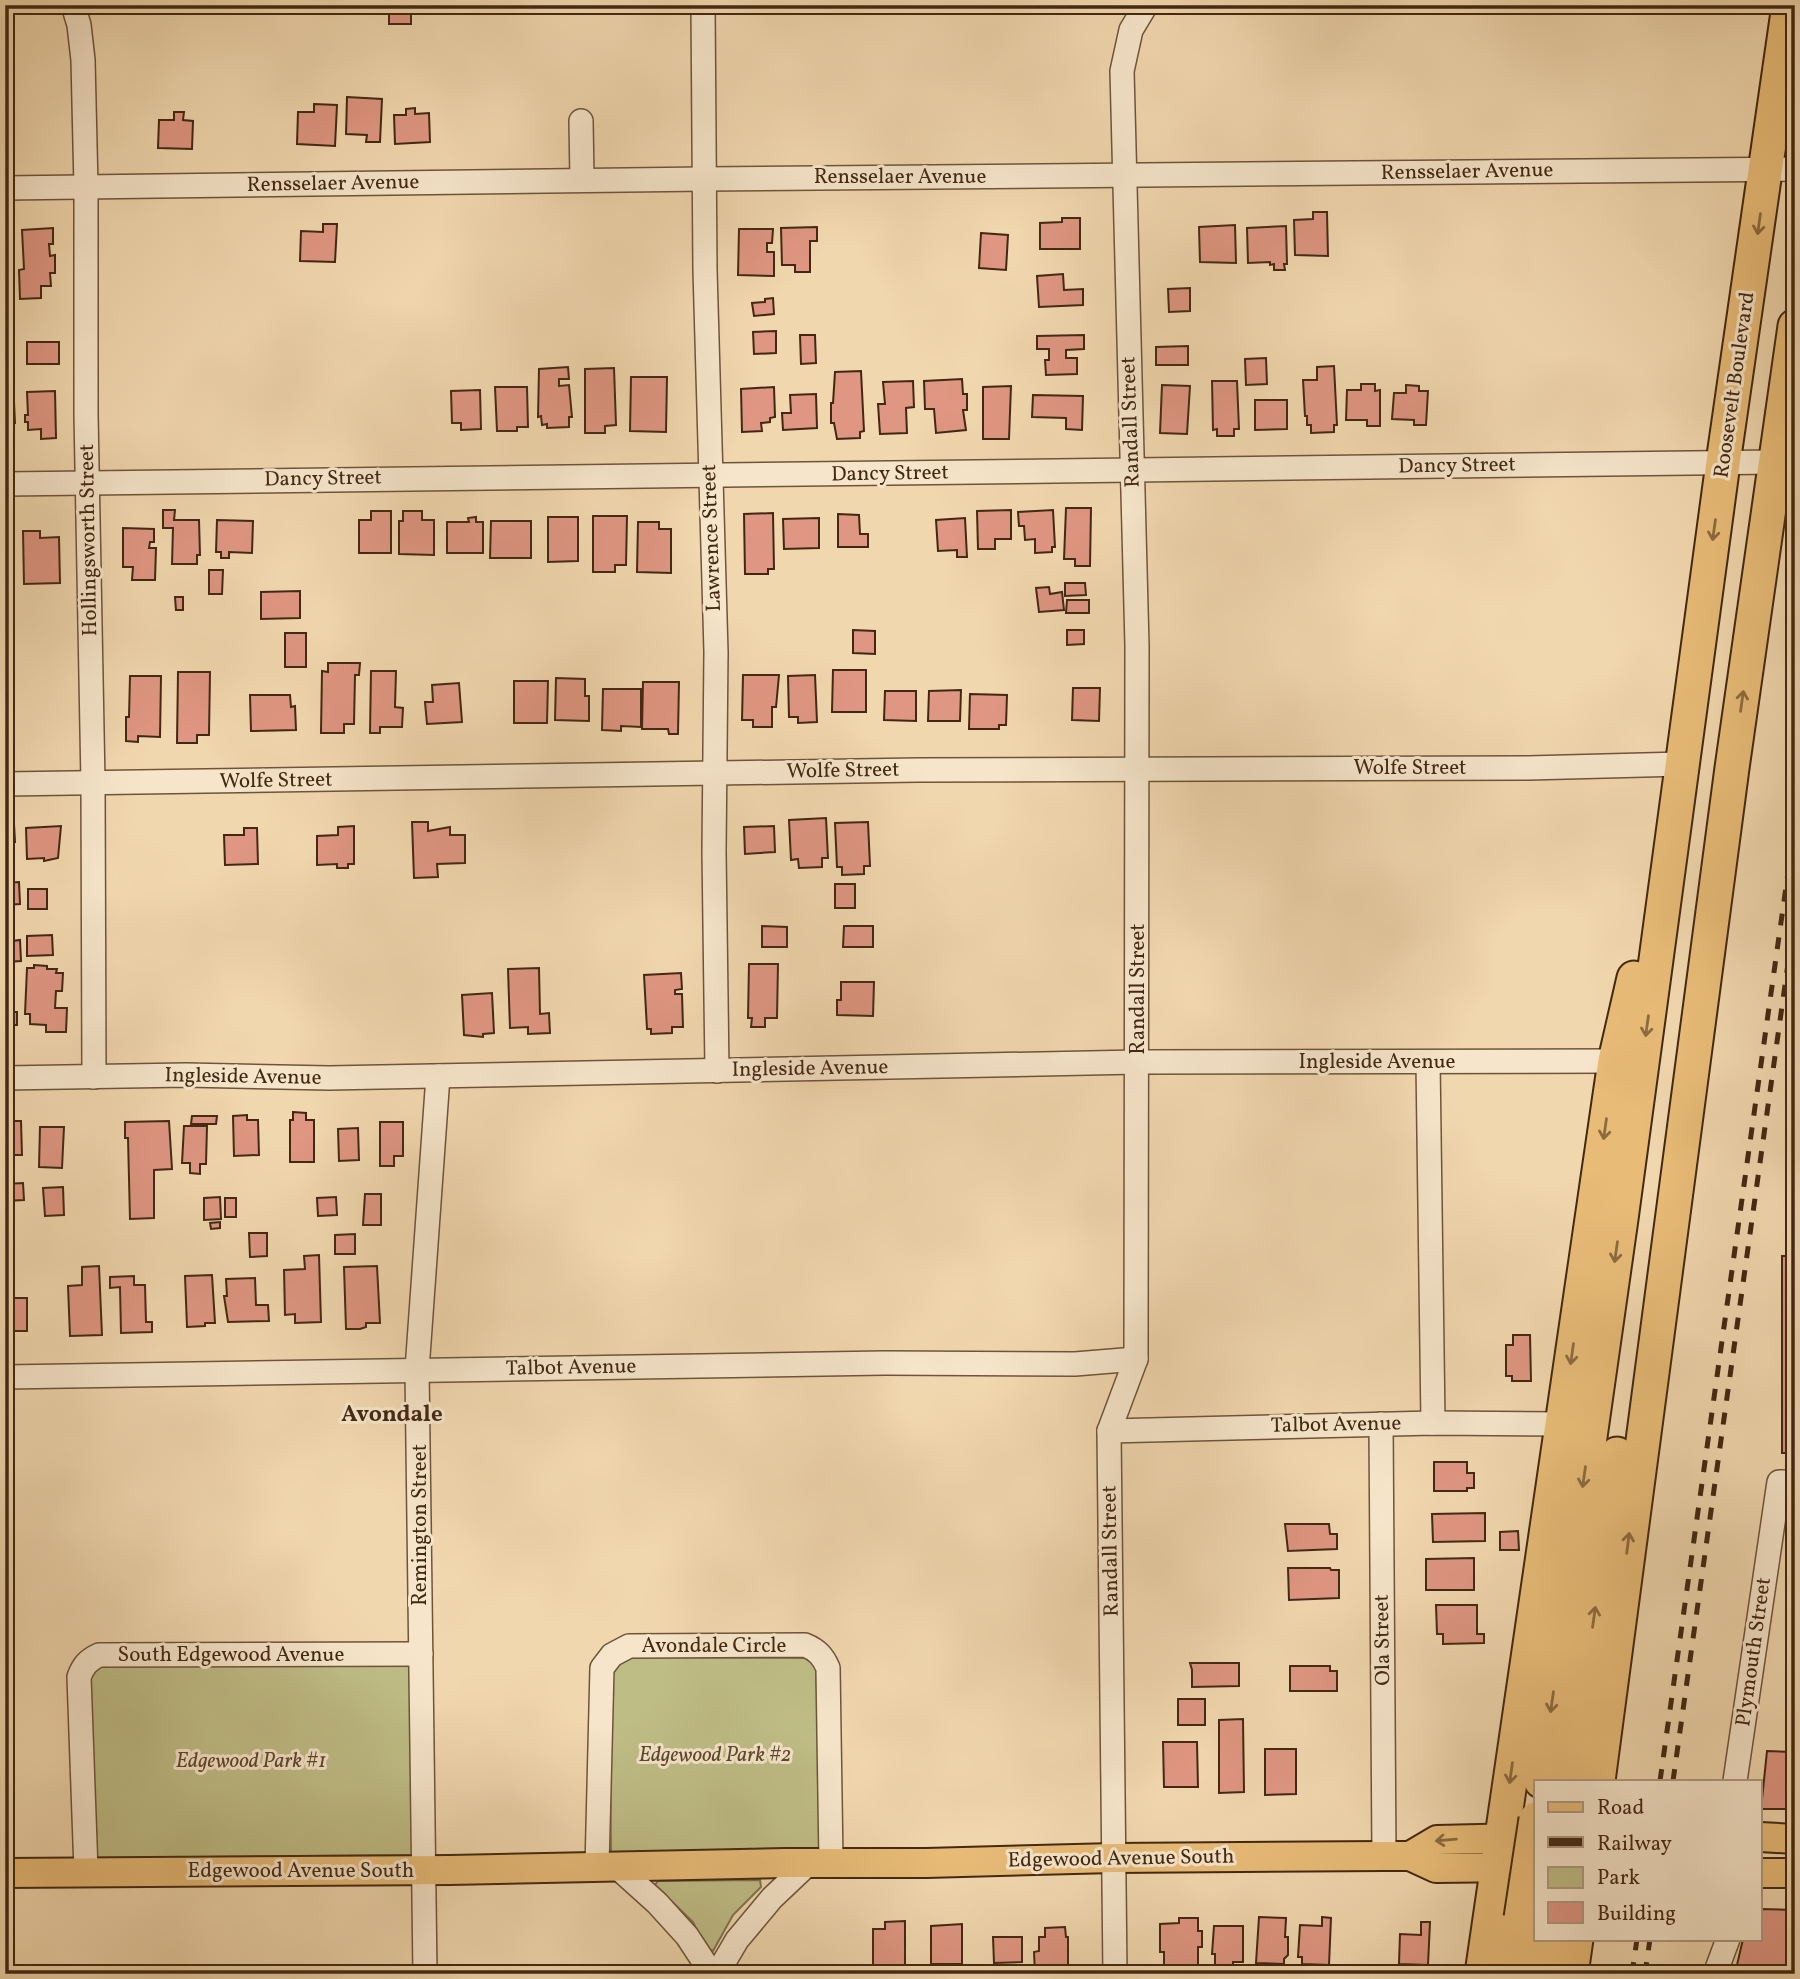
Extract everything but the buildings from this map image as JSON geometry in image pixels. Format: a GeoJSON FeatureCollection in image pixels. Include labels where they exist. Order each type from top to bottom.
{"type":"FeatureCollection","features":[{"type":"Feature","properties":{"kind":"highway","name":"Roosevelt Boulevard"},"geometry":{"type":"LineString","coordinates":[[1682,764],[1723,463],[1781,169],[1789,5]]}},
{"type":"Feature","properties":{"kind":"highway"},"geometry":{"type":"LineString","coordinates":[[1598,1780],[1732,768],[1795,326]]}},
{"type":"Feature","properties":{"kind":"highway"},"geometry":{"type":"LineString","coordinates":[[1482,1974],[1615,1061],[1682,764]]}},
{"type":"Feature","properties":{"kind":"highway"},"geometry":{"type":"LineString","coordinates":[[1541,1780],[1682,764]]}},
{"type":"Feature","properties":{"kind":"highway"},"geometry":{"type":"LineString","coordinates":[[1571,1780],[1651,1214],[1732,768]]}},
{"type":"Feature","properties":{"kind":"highway"},"geometry":{"type":"LineString","coordinates":[[1513,1974],[1534,1832]]}},
{"type":"Feature","properties":{"kind":"highway"},"geometry":{"type":"LineString","coordinates":[[1545,1974],[1550,1940]]}},
{"type":"Feature","properties":{"kind":"highway"},"geometry":{"type":"LineString","coordinates":[[1571,1974],[1576,1940]]}},
{"type":"Feature","properties":{"kind":"main road"},"geometry":{"type":"LineString","coordinates":[[1762,1837],[1795,1839]]}},
{"type":"Feature","properties":{"kind":"main road","name":"Edgewood Avenue South"},"geometry":{"type":"LineString","coordinates":[[1500,1853],[1534,1839]]}},
{"type":"Feature","properties":{"kind":"main road","name":"Edgewood Avenue South"},"geometry":{"type":"LineString","coordinates":[[821,1862],[1397,1856],[1437,1840],[1500,1853],[1534,1866]]}},
{"type":"Feature","properties":{"kind":"main road"},"geometry":{"type":"LineString","coordinates":[[607,1867],[821,1862]]}},
{"type":"Feature","properties":{"kind":"main road","name":"Edgewood Avenue South"},"geometry":{"type":"LineString","coordinates":[[5,1873],[607,1867]]}},
{"type":"Feature","properties":{"kind":"main road"},"geometry":{"type":"LineString","coordinates":[[1762,1873],[1795,1874]]}},
{"type":"Feature","properties":{"kind":"street","name":"Hollingsworth Street"},"geometry":{"type":"LineString","coordinates":[[73,5],[79,25],[83,60],[86,187],[94,1077]]}},
{"type":"Feature","properties":{"kind":"street","name":"Lawrence Street"},"geometry":{"type":"LineString","coordinates":[[703,5],[710,475],[716,652],[717,1071]]}},
{"type":"Feature","properties":{"kind":"street","name":"Randall Street"},"geometry":{"type":"LineString","coordinates":[[1115,1974],[1109,1431],[1136,1359],[1138,1062],[1133,469],[1122,71],[1131,30],[1146,5]]}},
{"type":"Feature","properties":{"kind":"street"},"geometry":{"type":"LineString","coordinates":[[581,121],[582,180]]}},
{"type":"Feature","properties":{"kind":"street","name":"Rensselaer Avenue"},"geometry":{"type":"LineString","coordinates":[[5,188],[705,178],[1781,169]]}},
{"type":"Feature","properties":{"kind":"street","name":"Dancy Street"},"geometry":{"type":"LineString","coordinates":[[5,484],[1775,462]]}},
{"type":"Feature","properties":{"kind":"street","name":"Wolfe Street"},"geometry":{"type":"LineString","coordinates":[[5,784],[918,770],[1528,768],[1682,764]]}},
{"type":"Feature","properties":{"kind":"street","name":"Ingleside Avenue"},"geometry":{"type":"LineString","coordinates":[[5,1078],[186,1075],[329,1078],[1138,1062],[1615,1061]]}},
{"type":"Feature","properties":{"kind":"street"},"geometry":{"type":"LineString","coordinates":[[1428,1062],[1433,1423]]}},
{"type":"Feature","properties":{"kind":"street","name":"Remington Street"},"geometry":{"type":"LineString","coordinates":[[425,1974],[417,1370],[438,1076]]}},
{"type":"Feature","properties":{"kind":"street","name":"Talbot Avenue"},"geometry":{"type":"LineString","coordinates":[[5,1377],[884,1363],[1075,1364],[1136,1359]]}},
{"type":"Feature","properties":{"kind":"street","name":"Talbot Avenue"},"geometry":{"type":"LineString","coordinates":[[1109,1431],[1433,1423],[1562,1424]]}},
{"type":"Feature","properties":{"kind":"street","name":"Ola Street"},"geometry":{"type":"LineString","coordinates":[[1381,1424],[1397,1856]]}},
{"type":"Feature","properties":{"kind":"street","name":"Plymouth Street"},"geometry":{"type":"LineString","coordinates":[[1735,1780],[1787,1482]]}},
{"type":"Feature","properties":{"kind":"street","name":"Avondale Circle"},"geometry":{"type":"LineString","coordinates":[[607,1867],[602,1668],[612,1655],[629,1646],[805,1645],[816,1650],[824,1659],[828,1668],[821,1862]]}},
{"type":"Feature","properties":{"kind":"street","name":"South Edgewood Avenue"},"geometry":{"type":"LineString","coordinates":[[86,1871],[79,1677],[89,1660],[99,1655],[421,1654]]}},
{"type":"Feature","properties":{"kind":"street"},"geometry":{"type":"LineString","coordinates":[[607,1867],[657,1903],[687,1936],[715,1974],[737,1940],[772,1898],[821,1862]]}},
{"type":"Feature","properties":{"kind":"street"},"geometry":{"type":"LineString","coordinates":[[1712,1940],[1716,1972]]}},
{"type":"Feature","properties":{"kind":"street"},"geometry":{"type":"LineString","coordinates":[[1716,1972],[1728,1940]]}},
{"type":"Feature","properties":{"kind":"green space","name":"Edgewood Park #2"},"geometry":{"type":"Polygon","coordinates":[[[609,1657],[816,1658],[821,1851],[611,1852],[609,1657]]]}},
{"type":"Feature","properties":{"kind":"green space","name":"Edgewood Park #1"},"geometry":{"type":"Polygon","coordinates":[[[89,1665],[411,1665],[413,1855],[96,1858],[89,1665]]]}},
{"type":"Feature","properties":{"kind":"green space"},"geometry":{"type":"Polygon","coordinates":[[[760,1880],[761,1887],[733,1915],[713,1951],[706,1948],[693,1922],[655,1885],[658,1881],[760,1880]]]}},
{"type":"Feature","properties":{"kind":"railway"},"geometry":{"type":"LineString","coordinates":[[1660,1780],[1795,823]]}},
{"type":"Feature","properties":{"kind":"railway"},"geometry":{"type":"LineString","coordinates":[[1673,1780],[1795,914]]}},
{"type":"Feature","properties":{"kind":"railway"},"geometry":{"type":"LineString","coordinates":[[1632,1974],[1637,1940]]}},
{"type":"Feature","properties":{"kind":"railway"},"geometry":{"type":"LineString","coordinates":[[1645,1974],[1650,1940]]}},
{"type":"Feature","properties":{"kind":"district","name":"Avondale"},"geometry":{"type":"Point","coordinates":[392,1415]}}]}
